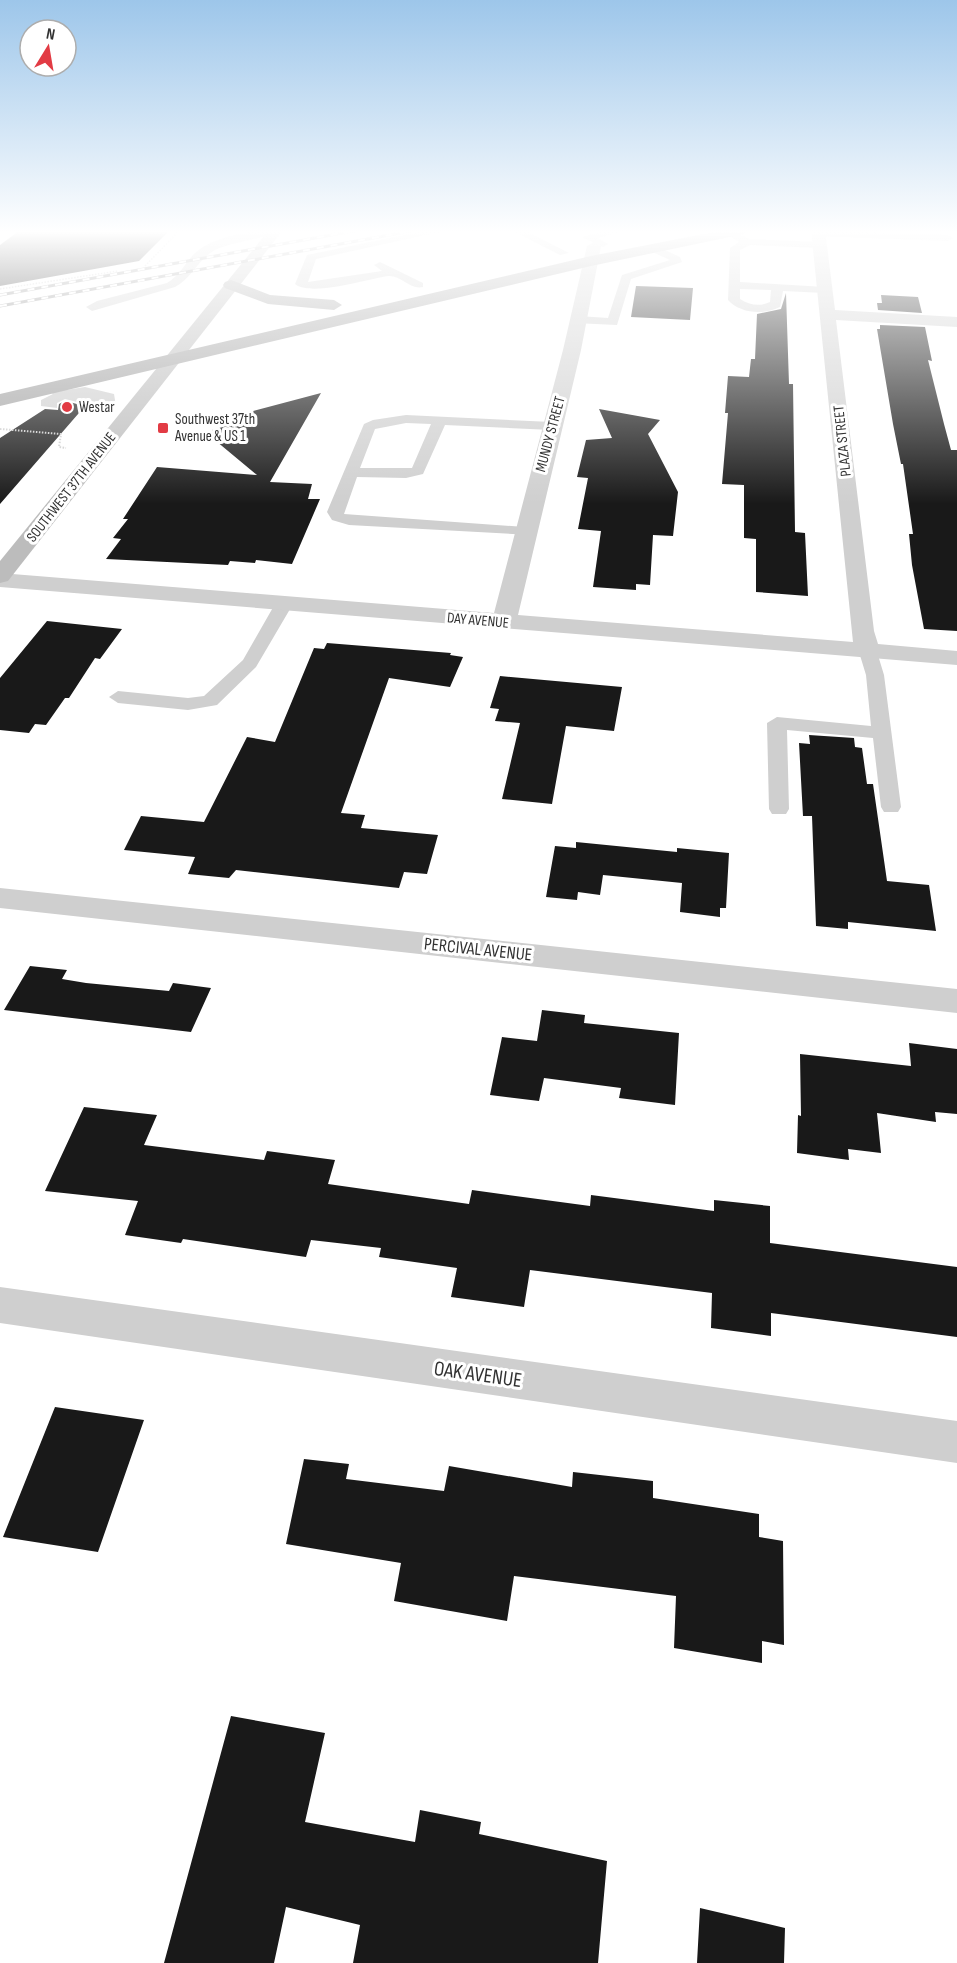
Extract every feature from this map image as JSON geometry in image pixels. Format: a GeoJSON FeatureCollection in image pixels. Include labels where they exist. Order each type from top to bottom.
{"type":"FeatureCollection","features":[{"type":"Feature","properties":{"kind":"highway"},"geometry":{"type":"LineString","coordinates":[[0,400],[56,395],[168,351],[293,322]]}},
{"type":"Feature","properties":{"kind":"highway"},"geometry":{"type":"LineString","coordinates":[[168,351],[189,337],[219,330]]}},
{"type":"Feature","properties":{"kind":"main road"},"geometry":{"type":"LineString","coordinates":[[189,337],[201,322]]}},
{"type":"Feature","properties":{"kind":"main road","name":"SOUTHWEST 37TH AVENUE"},"geometry":{"type":"LineString","coordinates":[[3,569],[133,407],[168,351]]}},
{"type":"Feature","properties":{"kind":"street","name":"MUNDY STREET"},"geometry":{"type":"LineString","coordinates":[[504,622],[578,322]]}},
{"type":"Feature","properties":{"kind":"street","name":"PLAZA STREET"},"geometry":{"type":"LineString","coordinates":[[829,322],[862,631],[868,651]]}},
{"type":"Feature","properties":{"kind":"street","name":"DAY AVENUE"},"geometry":{"type":"LineString","coordinates":[[3,569],[284,604],[957,658]]}},
{"type":"Feature","properties":{"kind":"street","name":"PERCIVAL AVENUE"},"geometry":{"type":"LineString","coordinates":[[0,898],[957,1001]]}},
{"type":"Feature","properties":{"kind":"street","name":"OAK AVENUE"},"geometry":{"type":"LineString","coordinates":[[0,1305],[957,1442]]}},
{"type":"Feature","properties":{"kind":"lane"},"geometry":{"type":"LineString","coordinates":[[56,395],[109,406],[133,407]]}},
{"type":"Feature","properties":{"kind":"lane"},"geometry":{"type":"LineString","coordinates":[[82,410],[109,406]]}},
{"type":"Feature","properties":{"kind":"lane"},"geometry":{"type":"LineString","coordinates":[[525,532],[342,519],[335,512],[369,427],[373,424],[400,419],[552,426]]}},
{"type":"Feature","properties":{"kind":"lane"},"geometry":{"type":"LineString","coordinates":[[351,471],[406,474],[418,471],[440,420]]}},
{"type":"Feature","properties":{"kind":"lane"},"geometry":{"type":"LineString","coordinates":[[118,697],[188,704],[210,701],[250,663],[284,604]]}},
{"type":"Feature","properties":{"kind":"lane"},"geometry":{"type":"LineString","coordinates":[[868,651],[875,675],[891,807]]}},
{"type":"Feature","properties":{"kind":"lane"},"geometry":{"type":"LineString","coordinates":[[779,809],[777,723],[882,733]]}},
{"type":"Feature","properties":{"kind":"path"},"geometry":{"type":"LineString","coordinates":[[0,429],[61,434],[58,447],[72,450]]}},
{"type":"Feature","properties":{"kind":"building"},"geometry":{"type":"Polygon","coordinates":[[[757,322],[787,322],[789,384],[793,384],[795,532],[805,533],[808,596],[756,592],[756,539],[744,538],[744,485],[722,484],[728,413],[725,413],[728,376],[749,377],[751,359],[755,359],[757,322]]]}},
{"type":"Feature","properties":{"kind":"building"},"geometry":{"type":"Polygon","coordinates":[[[880,325],[925,327],[932,361],[928,360],[944,424],[951,450],[957,450],[957,631],[924,629],[912,565],[909,534],[913,534],[903,464],[901,464],[893,424],[877,329],[880,329],[880,325]]]}},
{"type":"Feature","properties":{"kind":"building"},"geometry":{"type":"Polygon","coordinates":[[[321,393],[270,482],[312,484],[308,499],[320,499],[292,564],[256,560],[255,563],[230,561],[228,565],[106,559],[121,539],[113,538],[128,519],[123,519],[157,467],[257,475],[210,436],[218,434],[212,430],[230,425],[223,419],[321,393]]]}},
{"type":"Feature","properties":{"kind":"building"},"geometry":{"type":"Polygon","coordinates":[[[65,401],[85,406],[0,504],[0,438],[45,409],[58,410],[59,404],[65,401]]]}},
{"type":"Feature","properties":{"kind":"building"},"geometry":{"type":"Polygon","coordinates":[[[599,409],[660,420],[648,434],[678,492],[673,536],[653,535],[650,585],[636,584],[636,590],[593,587],[601,531],[578,529],[588,478],[577,477],[586,440],[612,438],[599,409]]]}},
{"type":"Feature","properties":{"kind":"building"},"geometry":{"type":"Polygon","coordinates":[[[47,621],[122,629],[100,659],[95,658],[69,698],[65,698],[46,725],[35,724],[29,733],[0,730],[0,678],[47,621]]]}},
{"type":"Feature","properties":{"kind":"building"},"geometry":{"type":"Polygon","coordinates":[[[327,643],[451,653],[450,655],[463,657],[450,687],[389,678],[341,813],[365,815],[361,828],[438,835],[427,874],[404,872],[399,888],[236,870],[229,878],[188,874],[195,857],[124,850],[141,816],[204,822],[247,737],[275,742],[314,648],[324,649],[327,643]]]}},
{"type":"Feature","properties":{"kind":"building"},"geometry":{"type":"Polygon","coordinates":[[[500,676],[622,687],[614,731],[566,726],[552,804],[502,799],[520,723],[495,721],[499,709],[490,708],[500,676]]]}},
{"type":"Feature","properties":{"kind":"building"},"geometry":{"type":"Polygon","coordinates":[[[809,735],[854,738],[855,747],[862,748],[867,784],[873,784],[887,881],[929,885],[936,931],[848,922],[848,929],[816,926],[812,816],[803,816],[799,743],[810,744],[809,735]]]}},
{"type":"Feature","properties":{"kind":"building"},"geometry":{"type":"Polygon","coordinates":[[[576,842],[677,852],[677,848],[729,853],[726,908],[720,908],[720,917],[680,912],[682,883],[603,875],[600,895],[578,892],[577,900],[546,897],[555,846],[576,848],[576,842]]]}},
{"type":"Feature","properties":{"kind":"building"},"geometry":{"type":"Polygon","coordinates":[[[30,966],[67,970],[62,979],[86,983],[169,991],[173,983],[211,988],[191,1032],[4,1010],[30,966]]]}},
{"type":"Feature","properties":{"kind":"building"},"geometry":{"type":"Polygon","coordinates":[[[542,1010],[585,1015],[584,1023],[679,1033],[675,1105],[619,1098],[621,1088],[544,1078],[539,1101],[490,1095],[502,1037],[537,1041],[542,1010]]]}},
{"type":"Feature","properties":{"kind":"building"},"geometry":{"type":"Polygon","coordinates":[[[909,1043],[957,1049],[957,1114],[935,1112],[936,1122],[877,1113],[881,1153],[848,1149],[849,1160],[797,1153],[798,1115],[801,1116],[800,1054],[911,1066],[909,1043]]]}},
{"type":"Feature","properties":{"kind":"building"},"geometry":{"type":"Polygon","coordinates":[[[84,1107],[157,1115],[144,1145],[264,1160],[267,1151],[335,1160],[328,1184],[469,1204],[472,1190],[590,1206],[591,1195],[714,1211],[714,1200],[770,1206],[770,1243],[957,1267],[957,1337],[771,1313],[771,1336],[711,1328],[712,1293],[530,1270],[524,1307],[451,1297],[457,1268],[379,1257],[381,1248],[311,1240],[306,1257],[183,1239],[181,1243],[125,1235],[138,1201],[45,1191],[84,1107]]]}},
{"type":"Feature","properties":{"kind":"building"},"geometry":{"type":"Polygon","coordinates":[[[55,1407],[144,1420],[98,1552],[3,1537],[55,1407]]]}},
{"type":"Feature","properties":{"kind":"building"},"geometry":{"type":"Polygon","coordinates":[[[304,1459],[349,1464],[346,1479],[444,1491],[449,1466],[572,1487],[573,1472],[653,1481],[653,1498],[759,1514],[759,1537],[783,1541],[784,1645],[762,1641],[762,1663],[674,1648],[676,1596],[514,1576],[507,1621],[394,1601],[401,1563],[286,1544],[304,1459]]]}},
{"type":"Feature","properties":{"kind":"building"},"geometry":{"type":"Polygon","coordinates":[[[231,1716],[325,1733],[305,1822],[415,1842],[420,1810],[481,1822],[479,1834],[607,1861],[598,1963],[353,1963],[360,1925],[286,1907],[274,1963],[164,1963],[231,1716]]]}},
{"type":"Feature","properties":{"kind":"building"},"geometry":{"type":"Polygon","coordinates":[[[700,1908],[785,1928],[784,1963],[697,1963],[700,1908]]]}},
{"type":"Feature","properties":{"kind":"place","name":"Westar"},"geometry":{"type":"Point","coordinates":[67,407]}},
{"type":"Feature","properties":{"kind":"place","name":"Southwest 37th Avenue & US 1"},"geometry":{"type":"Point","coordinates":[163,428]}}]}
